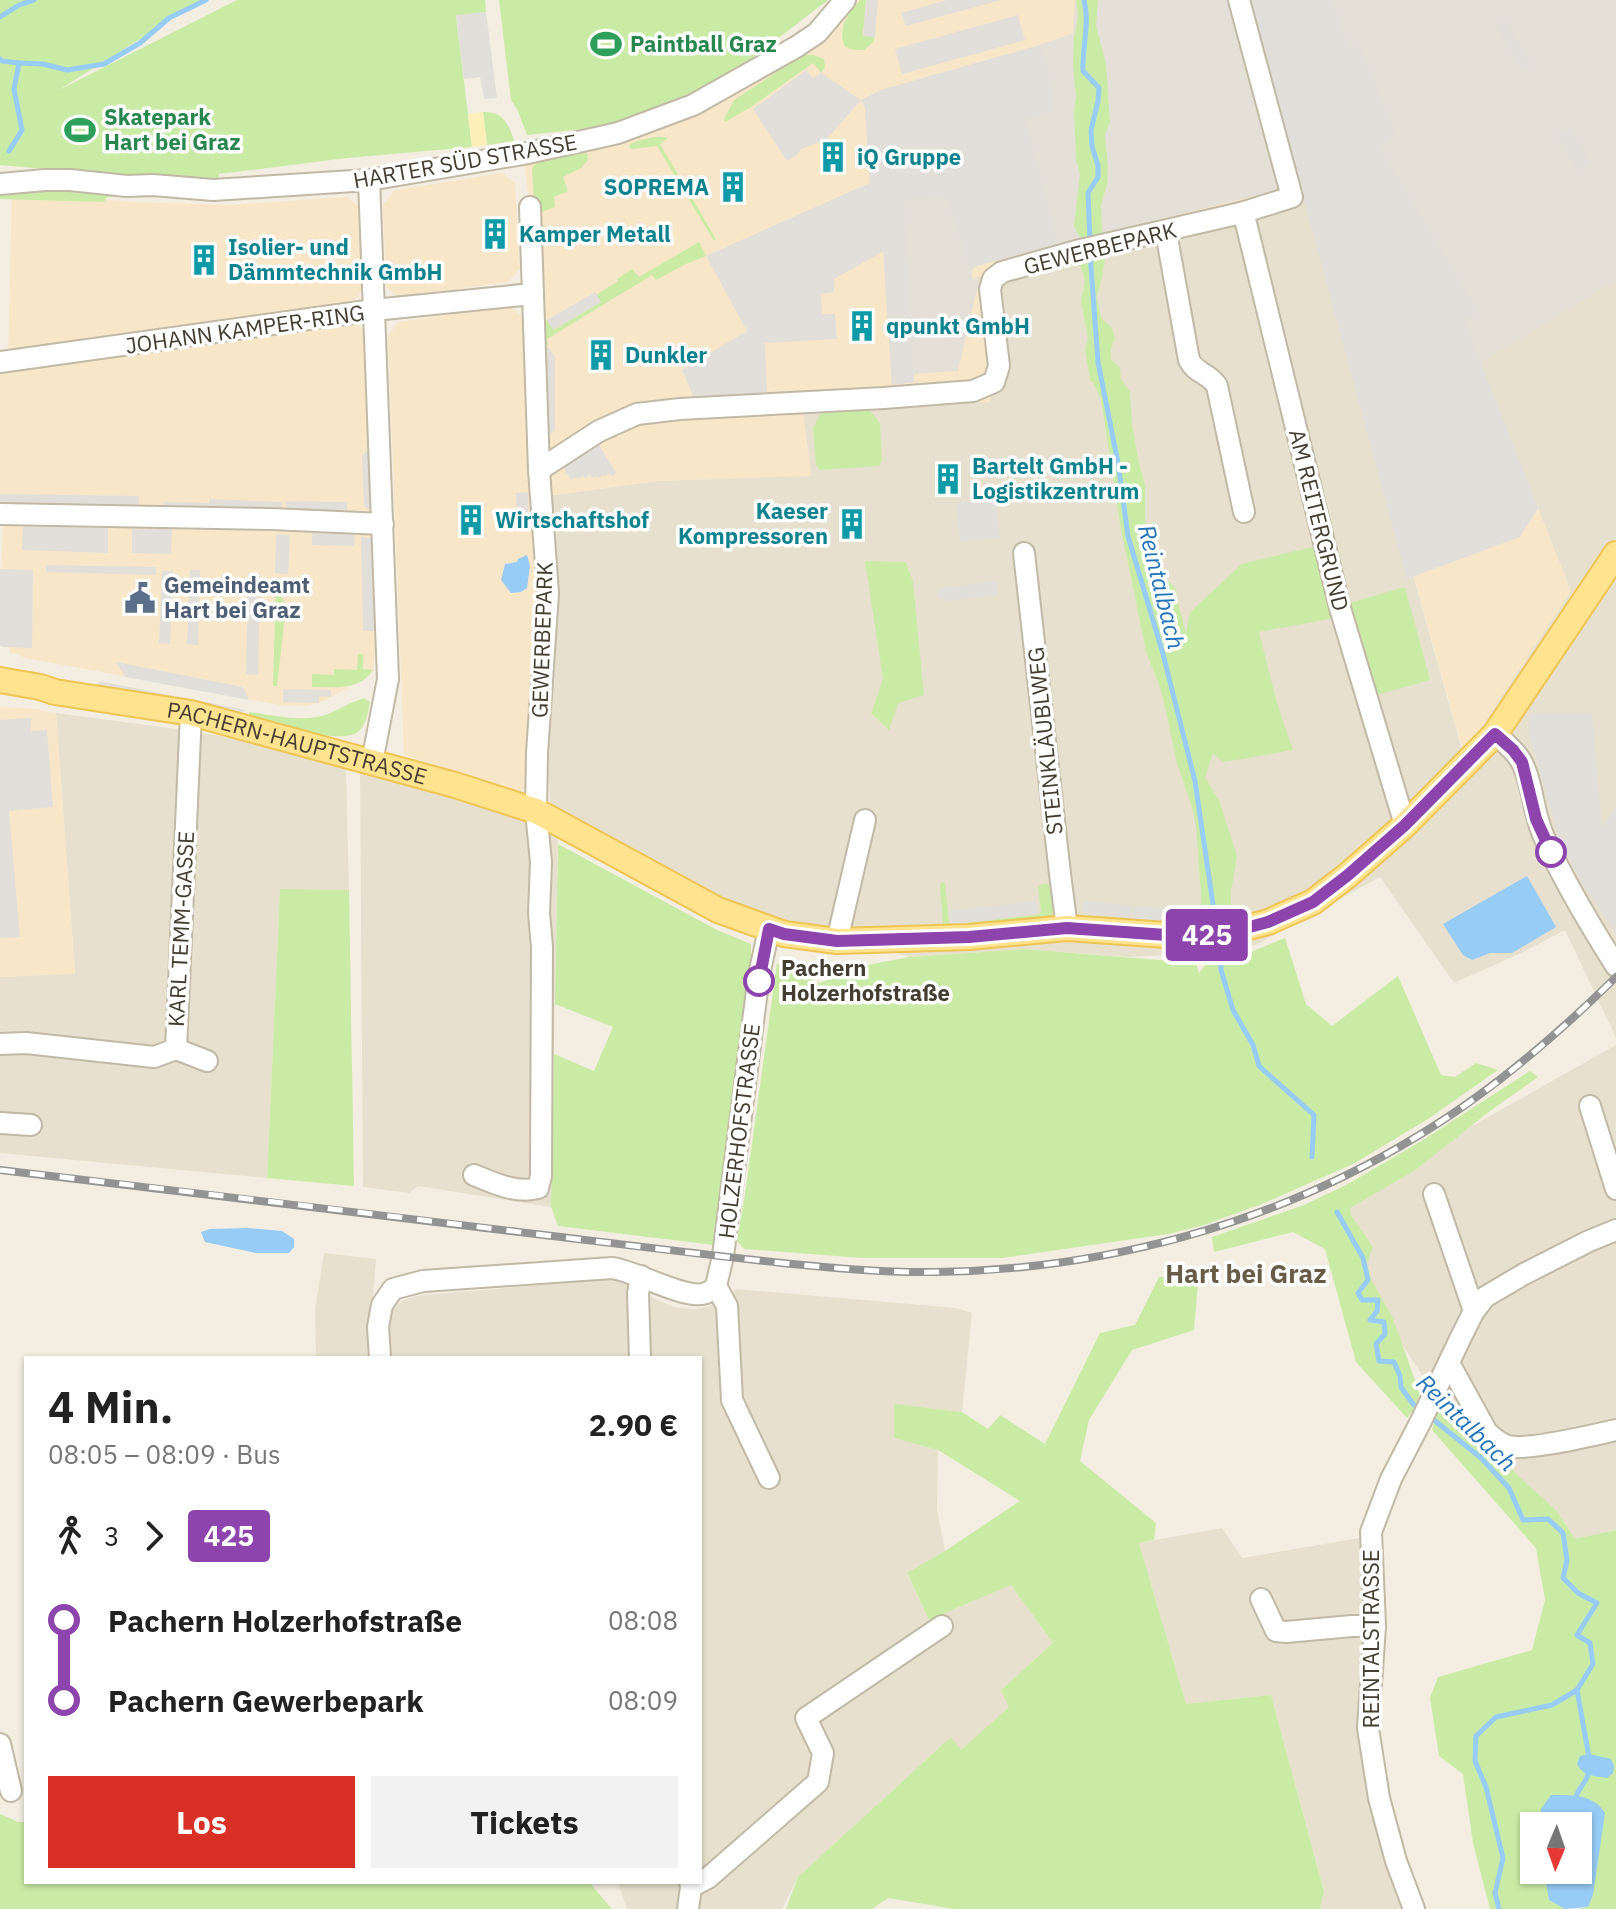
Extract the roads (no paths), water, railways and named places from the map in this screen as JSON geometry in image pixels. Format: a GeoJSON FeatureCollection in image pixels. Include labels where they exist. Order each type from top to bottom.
{"type":"FeatureCollection","features":[{"type":"Feature","properties":{"kind":"main road","name":"PACHERN-HAUPTSTRASSE"},"geometry":{"type":"LineString","coordinates":[[0,680],[55,692],[191,713],[455,785],[536,811],[718,910],[784,934],[837,941],[969,937],[1067,928],[1195,937],[1268,922],[1313,902],[1405,825],[1495,734],[1616,554]]}},
{"type":"Feature","properties":{"kind":"main road","name":"PACHERN-HAUPTSTRASSE"},"geometry":{"type":"LineString","coordinates":[[0,696],[39,697],[55,692]]}},
{"type":"Feature","properties":{"kind":"street","name":"HARTER SÜD STRASSE"},"geometry":{"type":"LineString","coordinates":[[0,184],[45,180],[213,190],[369,180],[523,154],[618,133],[693,105],[817,33],[845,0]]}},
{"type":"Feature","properties":{"kind":"street","name":"GEWERBEPARK"},"geometry":{"type":"LineString","coordinates":[[539,470],[599,431],[637,414],[973,391],[994,382],[999,366],[990,289],[993,279],[1002,272],[1076,251],[1241,213],[1292,197],[1239,0]]}},
{"type":"Feature","properties":{"kind":"street","name":"HARTER SÜD STRASSE"},"geometry":{"type":"LineString","coordinates":[[0,170],[45,180]]}},
{"type":"Feature","properties":{"kind":"street"},"geometry":{"type":"LineString","coordinates":[[369,180],[374,310],[532,294]]}},
{"type":"Feature","properties":{"kind":"street","name":"GEWERBEPARK"},"geometry":{"type":"LineString","coordinates":[[530,207],[539,470],[548,593],[536,811]]}},
{"type":"Feature","properties":{"kind":"street","name":"AM REITERGRUND"},"geometry":{"type":"LineString","coordinates":[[1241,213],[1246,223],[1340,608],[1405,825]]}},
{"type":"Feature","properties":{"kind":"street"},"geometry":{"type":"LineString","coordinates":[[1166,232],[1189,360],[1196,370],[1210,377],[1217,386],[1244,512]]}},
{"type":"Feature","properties":{"kind":"street","name":"JOHANN KAMPER-RING"},"geometry":{"type":"LineString","coordinates":[[0,362],[374,310],[388,679],[372,762]]}},
{"type":"Feature","properties":{"kind":"street"},"geometry":{"type":"LineString","coordinates":[[0,514],[383,524]]}},
{"type":"Feature","properties":{"kind":"street","name":"STEINKLÄUBLWEG"},"geometry":{"type":"LineString","coordinates":[[1024,553],[1067,928]]}},
{"type":"Feature","properties":{"kind":"street","name":"KARL TEMM-GASSE"},"geometry":{"type":"LineString","coordinates":[[0,1044],[26,1043],[154,1057],[176,1049],[191,713]]}},
{"type":"Feature","properties":{"kind":"street"},"geometry":{"type":"LineString","coordinates":[[1495,734],[1522,762],[1542,835],[1616,966]]}},
{"type":"Feature","properties":{"kind":"street"},"geometry":{"type":"LineString","coordinates":[[474,1175],[528,1191],[538,1188],[541,1176],[543,1000],[539,913],[541,862],[536,811]]}},
{"type":"Feature","properties":{"kind":"street"},"geometry":{"type":"LineString","coordinates":[[837,941],[865,820]]}},
{"type":"Feature","properties":{"kind":"street","name":"HOLZERHOFSTRASSE"},"geometry":{"type":"LineString","coordinates":[[769,929],[759,975],[723,1256],[716,1286],[727,1306],[732,1400],[769,1478]]}},
{"type":"Feature","properties":{"kind":"street"},"geometry":{"type":"LineString","coordinates":[[176,1049],[207,1061]]}},
{"type":"Feature","properties":{"kind":"street"},"geometry":{"type":"LineString","coordinates":[[1590,1106],[1616,1189]]}},
{"type":"Feature","properties":{"kind":"street"},"geometry":{"type":"LineString","coordinates":[[0,1123],[31,1125]]}},
{"type":"Feature","properties":{"kind":"street"},"geometry":{"type":"LineString","coordinates":[[1434,1194],[1474,1311]]}},
{"type":"Feature","properties":{"kind":"street","name":"REINTALSTRASSE"},"geometry":{"type":"LineString","coordinates":[[1414,1909],[1396,1861],[1379,1798],[1368,1728],[1375,1626],[1371,1532],[1391,1479],[1474,1311],[1485,1297],[1524,1274],[1616,1230]]}},
{"type":"Feature","properties":{"kind":"street"},"geometry":{"type":"LineString","coordinates":[[380,1356],[378,1327],[382,1305],[393,1289],[423,1281],[612,1268],[625,1270],[685,1294],[706,1293],[716,1286]]}},
{"type":"Feature","properties":{"kind":"street"},"geometry":{"type":"LineString","coordinates":[[640,1356],[638,1294],[641,1276]]}},
{"type":"Feature","properties":{"kind":"street"},"geometry":{"type":"LineString","coordinates":[[1449,1363],[1487,1432],[1508,1446],[1541,1444],[1616,1430]]}},
{"type":"Feature","properties":{"kind":"street"},"geometry":{"type":"LineString","coordinates":[[1261,1599],[1276,1631],[1375,1626]]}},
{"type":"Feature","properties":{"kind":"street"},"geometry":{"type":"LineString","coordinates":[[702,1880],[818,1782],[823,1753],[806,1718],[942,1626]]}},
{"type":"Feature","properties":{"kind":"street"},"geometry":{"type":"LineString","coordinates":[[0,1744],[11,1791]]}},
{"type":"Feature","properties":{"kind":"street"},"geometry":{"type":"LineString","coordinates":[[688,1909],[690,1884]]}},
{"type":"Feature","properties":{"kind":"water"},"geometry":{"type":"Polygon","coordinates":[[[527,555],[530,566],[527,588],[511,593],[501,580],[505,564],[517,562],[527,555]]]}},
{"type":"Feature","properties":{"kind":"water"},"geometry":{"type":"Polygon","coordinates":[[[1527,876],[1556,927],[1512,953],[1490,953],[1472,960],[1463,955],[1443,924],[1527,876]]]}},
{"type":"Feature","properties":{"kind":"water"},"geometry":{"type":"Polygon","coordinates":[[[248,1228],[282,1231],[294,1239],[294,1247],[289,1253],[256,1253],[205,1242],[201,1232],[248,1228]]]}},
{"type":"Feature","properties":{"kind":"water"},"geometry":{"type":"Polygon","coordinates":[[[1589,1754],[1611,1759],[1613,1773],[1607,1778],[1582,1771],[1577,1764],[1580,1756],[1589,1754]]]}},
{"type":"Feature","properties":{"kind":"water"},"geometry":{"type":"Polygon","coordinates":[[[1551,1795],[1574,1796],[1594,1802],[1605,1813],[1593,1895],[1588,1907],[1565,1909],[1549,1900],[1546,1884],[1592,1884],[1592,1812],[1541,1812],[1551,1795]]]}},
{"type":"Feature","properties":{"kind":"waterway"},"geometry":{"type":"LineString","coordinates":[[0,17],[34,0]]}},
{"type":"Feature","properties":{"kind":"waterway"},"geometry":{"type":"LineString","coordinates":[[19,63],[43,64],[67,70],[104,64],[140,43],[169,18],[206,0]]}},
{"type":"Feature","properties":{"kind":"waterway","name":"Reintalbach"},"geometry":{"type":"LineString","coordinates":[[1084,0],[1083,71],[1099,88],[1091,130],[1098,177],[1088,193],[1090,243]]}},
{"type":"Feature","properties":{"kind":"waterway"},"geometry":{"type":"LineString","coordinates":[[0,59],[19,63],[14,89],[22,130],[9,151]]}},
{"type":"Feature","properties":{"kind":"waterway","name":"Reintalbach"},"geometry":{"type":"LineString","coordinates":[[1090,253],[1098,362],[1118,463],[1128,536],[1163,654],[1195,781],[1216,925]]}},
{"type":"Feature","properties":{"kind":"waterway","name":"Reintalbach"},"geometry":{"type":"LineString","coordinates":[[1219,939],[1221,970],[1233,1010],[1253,1045],[1259,1066],[1314,1115],[1312,1157]]}},
{"type":"Feature","properties":{"kind":"waterway","name":"Reintalbach"},"geometry":{"type":"LineString","coordinates":[[1337,1212],[1363,1258],[1368,1280],[1358,1293],[1362,1300],[1378,1300],[1377,1311],[1370,1320],[1384,1322],[1385,1334],[1376,1344],[1379,1361],[1394,1362],[1401,1387],[1421,1410]]}},
{"type":"Feature","properties":{"kind":"waterway","name":"Reintalbach"},"geometry":{"type":"LineString","coordinates":[[1429,1416],[1481,1458],[1509,1488],[1523,1520],[1548,1519],[1563,1533],[1567,1560],[1563,1578],[1578,1593],[1597,1603],[1577,1635],[1590,1643],[1593,1664],[1577,1690],[1552,1705],[1496,1717],[1476,1736],[1475,1761],[1486,1787],[1503,1858],[1495,1893],[1499,1909]]}},
{"type":"Feature","properties":{"kind":"waterway"},"geometry":{"type":"LineString","coordinates":[[1577,1690],[1589,1757]]}},
{"type":"Feature","properties":{"kind":"waterway"},"geometry":{"type":"LineString","coordinates":[[1575,1801],[1589,1771]]}},
{"type":"Feature","properties":{"kind":"railway"},"geometry":{"type":"LineString","coordinates":[[0,1170],[820,1267],[936,1272],[1061,1262],[1185,1236],[1304,1195],[1361,1168],[1416,1137],[1496,1083],[1616,977]]}},
{"type":"Feature","properties":{"kind":"place","name":"Paintball Graz"},"geometry":{"type":"Point","coordinates":[606,44]}},
{"type":"Feature","properties":{"kind":"place","name":"Skatepark Hart bei Graz"},"geometry":{"type":"Point","coordinates":[80,130]}},
{"type":"Feature","properties":{"kind":"place","name":"iQ Gruppe"},"geometry":{"type":"Point","coordinates":[833,157]}},
{"type":"Feature","properties":{"kind":"place","name":"SOPREMA"},"geometry":{"type":"Point","coordinates":[733,187]}},
{"type":"Feature","properties":{"kind":"place","name":"Kamper Metall"},"geometry":{"type":"Point","coordinates":[495,234]}},
{"type":"Feature","properties":{"kind":"place","name":"Isolier- und Dämmtechnik GmbH"},"geometry":{"type":"Point","coordinates":[204,260]}},
{"type":"Feature","properties":{"kind":"place","name":"qpunkt GmbH"},"geometry":{"type":"Point","coordinates":[862,326]}},
{"type":"Feature","properties":{"kind":"place","name":"Dunkler"},"geometry":{"type":"Point","coordinates":[601,355]}},
{"type":"Feature","properties":{"kind":"place","name":"Bartelt GmbH - Logistikzentrum"},"geometry":{"type":"Point","coordinates":[948,479]}},
{"type":"Feature","properties":{"kind":"place","name":"Wirtschaftshof"},"geometry":{"type":"Point","coordinates":[471,520]}},
{"type":"Feature","properties":{"kind":"place","name":"Kaeser Kompressoren"},"geometry":{"type":"Point","coordinates":[852,524]}},
{"type":"Feature","properties":{"kind":"place","name":"Gemeindeamt Hart bei Graz"},"geometry":{"type":"Point","coordinates":[140,598]}},
{"type":"Feature","properties":{"kind":"place","name":"Pachern Holzerhofstraße"},"geometry":{"type":"Point","coordinates":[759,981]}},
{"type":"Feature","properties":{"kind":"district","name":"Hart bei Graz"},"geometry":{"type":"Point","coordinates":[1246,1274]}}]}
